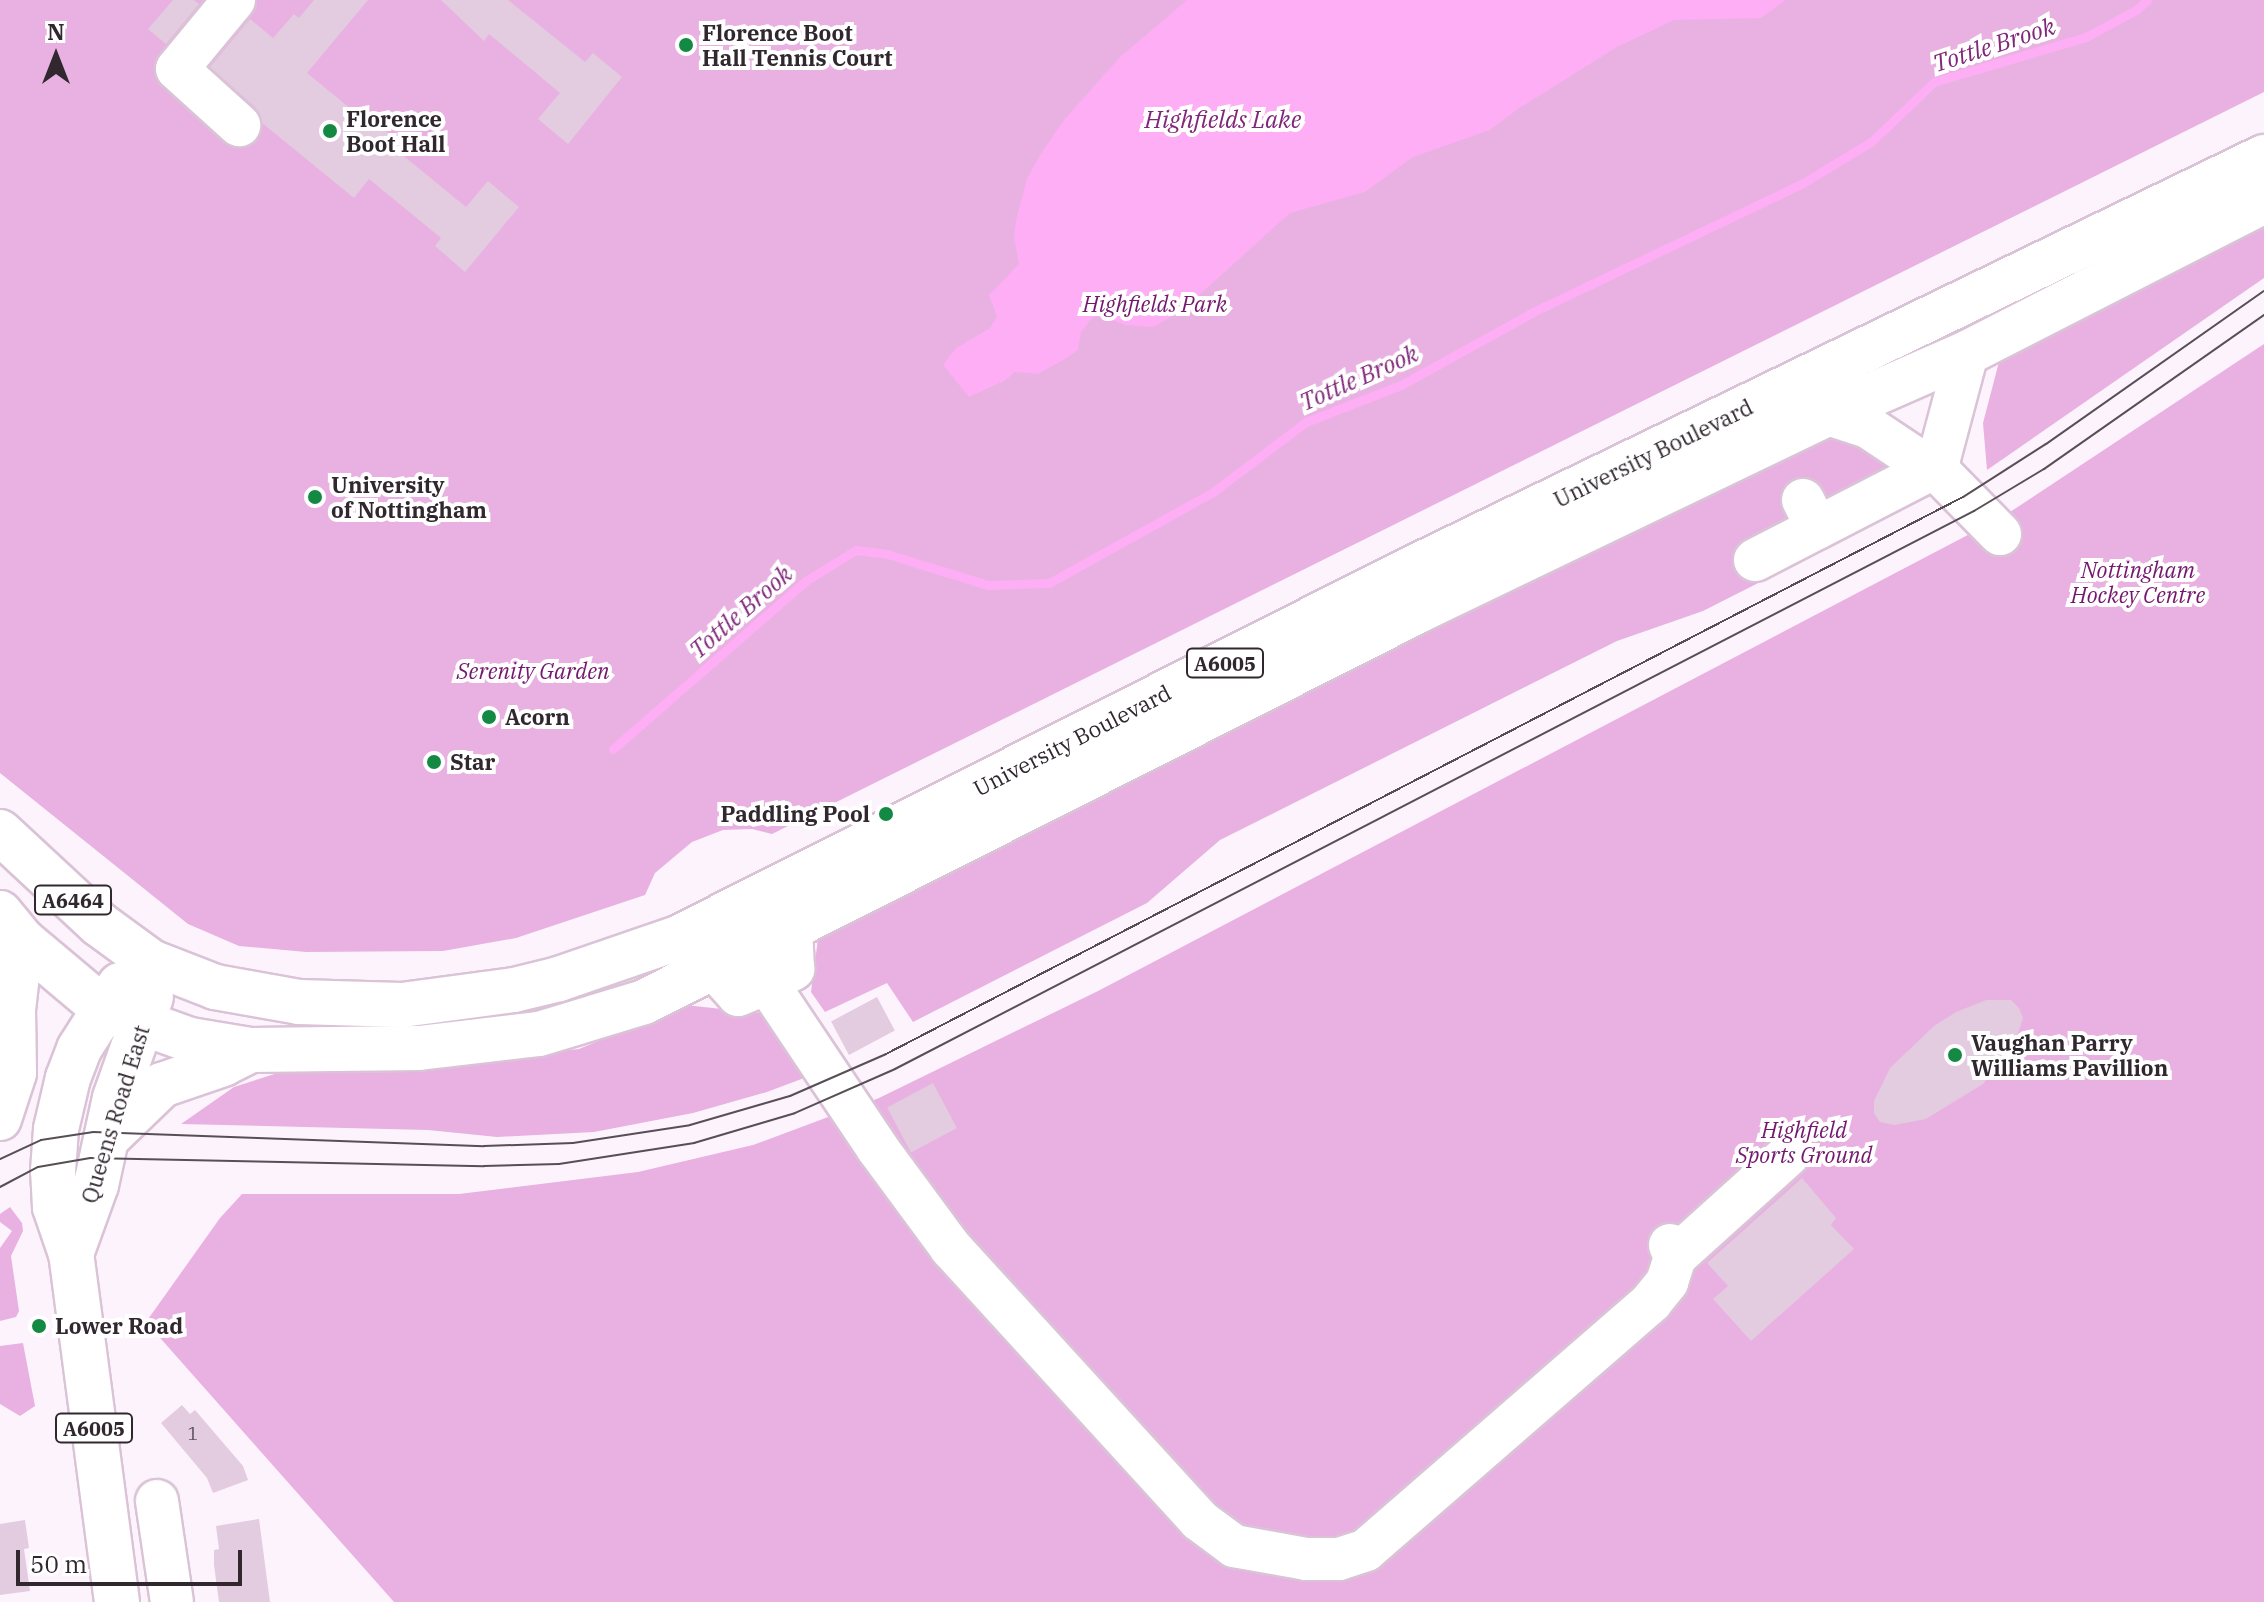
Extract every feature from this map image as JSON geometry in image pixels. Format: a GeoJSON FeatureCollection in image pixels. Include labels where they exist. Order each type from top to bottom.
{"type":"FeatureCollection","features":[{"type":"Feature","properties":{"kind":"main road","name":"University Boulevard"},"geometry":{"type":"LineString","coordinates":[[0,832],[99,924],[151,962],[215,987],[263,998],[402,1005],[514,990],[559,979],[678,938],[1409,570],[2264,157]]}},
{"type":"Feature","properties":{"kind":"main road","name":"University Boulevard"},"geometry":{"type":"LineString","coordinates":[[11,926],[123,1016],[190,1040],[250,1050],[419,1048],[539,1034],[761,969],[1420,610],[1828,414],[1967,353],[2264,201]]}},
{"type":"Feature","properties":{"kind":"main road","name":"Queens Road East"},"geometry":{"type":"LineString","coordinates":[[117,1602],[71,1254],[55,1207],[56,1129],[79,1049],[151,997],[151,962]]}},
{"type":"Feature","properties":{"kind":"main road","name":"Queens Road East"},"geometry":{"type":"LineString","coordinates":[[71,1254],[96,1185],[123,1016]]}},
{"type":"Feature","properties":{"kind":"main road","name":"A6005"},"geometry":{"type":"LineString","coordinates":[[105,1140],[162,1085],[223,1064],[250,1050]]}},
{"type":"Feature","properties":{"kind":"street"},"geometry":{"type":"LineString","coordinates":[[234,0],[177,69],[239,125]]}},
{"type":"Feature","properties":{"kind":"street"},"geometry":{"type":"LineString","coordinates":[[1937,466],[1967,353]]}},
{"type":"Feature","properties":{"kind":"street"},"geometry":{"type":"LineString","coordinates":[[1828,414],[1868,427],[1919,461],[1937,466],[1953,487],[2000,534]]}},
{"type":"Feature","properties":{"kind":"street"},"geometry":{"type":"LineString","coordinates":[[1755,560],[1810,514],[1937,466]]}},
{"type":"Feature","properties":{"kind":"street"},"geometry":{"type":"LineString","coordinates":[[0,1119],[15,1073],[11,926]]}},
{"type":"Feature","properties":{"kind":"street"},"geometry":{"type":"LineString","coordinates":[[761,969],[878,1149],[951,1248],[1199,1520],[1234,1546],[1306,1559],[1339,1559],[1366,1550],[1651,1302],[1667,1282],[1672,1251],[1787,1156]]}},
{"type":"Feature","properties":{"kind":"street"},"geometry":{"type":"LineString","coordinates":[[157,1501],[172,1602]]}},
{"type":"Feature","properties":{"kind":"green space"},"geometry":{"type":"Polygon","coordinates":[[[0,0],[2264,0],[2264,92],[772,834],[752,829],[723,830],[692,842],[655,873],[645,895],[516,938],[443,951],[306,952],[239,946],[188,924],[0,773],[0,0]]]}},
{"type":"Feature","properties":{"kind":"green space"},"geometry":{"type":"Polygon","coordinates":[[[2264,228],[2264,278],[1987,470],[1983,423],[2000,358],[2264,228]]]}},
{"type":"Feature","properties":{"kind":"green space","name":"Highfield Sports Ground"},"geometry":{"type":"Polygon","coordinates":[[[2264,344],[2264,1602],[394,1602],[146,1322],[220,1218],[242,1194],[459,1194],[638,1172],[753,1145],[879,1098],[1098,991],[2004,516],[2264,344]]]}},
{"type":"Feature","properties":{"kind":"green space"},"geometry":{"type":"Polygon","coordinates":[[[1859,417],[1956,483],[1703,611],[1617,641],[1220,840],[1147,903],[913,1022],[887,983],[825,1012],[811,992],[819,931],[1859,417]]]}},
{"type":"Feature","properties":{"kind":"green space"},"geometry":{"type":"Polygon","coordinates":[[[685,1005],[759,1013],[812,1075],[767,1092],[693,1113],[594,1132],[497,1137],[428,1130],[181,1124],[234,1087],[303,1065],[421,1066],[579,1049],[685,1005]]]}},
{"type":"Feature","properties":{"kind":"green space"},"geometry":{"type":"Polygon","coordinates":[[[10,1207],[22,1223],[23,1231],[11,1256],[19,1311],[16,1317],[0,1321],[0,1248],[12,1231],[0,1222],[0,1214],[10,1207]]]}},
{"type":"Feature","properties":{"kind":"green space"},"geometry":{"type":"Polygon","coordinates":[[[23,1343],[35,1406],[20,1416],[0,1404],[0,1346],[23,1343]]]}},
{"type":"Feature","properties":{"kind":"water","name":"Highfields Lake"},"geometry":{"type":"Polygon","coordinates":[[[1187,0],[1786,0],[1761,18],[1674,20],[1617,47],[1490,130],[1413,157],[1365,192],[1290,213],[1185,308],[1154,327],[1125,325],[1103,316],[1093,317],[1081,332],[1078,350],[1065,359],[1038,374],[1015,372],[1004,381],[969,397],[943,365],[956,348],[989,329],[997,317],[989,295],[1019,264],[1014,237],[1016,220],[1027,179],[1040,155],[1064,120],[1119,58],[1187,0]]]}},
{"type":"Feature","properties":{"kind":"building"},"geometry":{"type":"Polygon","coordinates":[[[173,0],[194,0],[199,4],[166,44],[148,29],[173,0]]]}},
{"type":"Feature","properties":{"kind":"building","name":"Florence Boot Hall"},"geometry":{"type":"Polygon","coordinates":[[[314,0],[368,0],[307,73],[373,127],[376,123],[399,142],[394,148],[466,207],[488,181],[519,207],[465,272],[435,246],[441,238],[369,179],[354,198],[262,123],[255,107],[210,67],[250,19],[273,38],[294,14],[299,18],[314,0]]]}},
{"type":"Feature","properties":{"kind":"building"},"geometry":{"type":"Polygon","coordinates":[[[441,0],[508,0],[585,62],[593,53],[622,77],[568,144],[538,119],[560,93],[489,34],[484,41],[441,0]]]}},
{"type":"Feature","properties":{"kind":"building"},"geometry":{"type":"Polygon","coordinates":[[[877,997],[895,1031],[849,1055],[831,1021],[877,997]]]}},
{"type":"Feature","properties":{"kind":"building","name":"Vaughan Parry Williams Pavillion"},"geometry":{"type":"Polygon","coordinates":[[[1986,1000],[2011,1000],[2023,1018],[2015,1042],[1983,1084],[1926,1119],[1894,1125],[1880,1122],[1874,1113],[1874,1101],[1890,1068],[1934,1026],[1956,1012],[1986,1000]]]}},
{"type":"Feature","properties":{"kind":"building"},"geometry":{"type":"Polygon","coordinates":[[[933,1083],[957,1128],[911,1152],[887,1107],[933,1083]]]}},
{"type":"Feature","properties":{"kind":"building"},"geometry":{"type":"Polygon","coordinates":[[[1802,1178],[1836,1218],[1831,1225],[1854,1249],[1751,1341],[1713,1299],[1728,1286],[1707,1263],[1802,1178]]]}},
{"type":"Feature","properties":{"kind":"building"},"geometry":{"type":"Polygon","coordinates":[[[182,1405],[190,1414],[195,1410],[243,1466],[248,1480],[213,1493],[207,1478],[161,1423],[182,1405]]]}},
{"type":"Feature","properties":{"kind":"building"},"geometry":{"type":"Polygon","coordinates":[[[259,1519],[270,1602],[219,1602],[214,1565],[214,1550],[219,1549],[216,1526],[259,1519]]]}},
{"type":"Feature","properties":{"kind":"building"},"geometry":{"type":"Polygon","coordinates":[[[25,1520],[29,1548],[24,1549],[30,1591],[0,1595],[0,1524],[25,1520]]]}},
{"type":"Feature","properties":{"kind":"waterway","name":"Tottle Brook"},"geometry":{"type":"LineString","coordinates":[[613,749],[807,580],[856,550],[887,554],[988,585],[1049,583],[1213,492],[1306,422],[1401,385],[1535,311],[1803,183],[1871,142],[1934,82],[2086,37],[2136,10],[2147,0]]}},
{"type":"Feature","properties":{"kind":"tram line"},"geometry":{"type":"LineString","coordinates":[[0,1159],[41,1140],[93,1132],[484,1146],[573,1143],[690,1125],[790,1096],[886,1054],[1963,497],[2046,444],[2264,291]]}},
{"type":"Feature","properties":{"kind":"tram line"},"geometry":{"type":"LineString","coordinates":[[0,1187],[38,1167],[90,1158],[484,1166],[559,1164],[694,1143],[795,1113],[895,1069],[1974,511],[2044,469],[2264,315]]}},
{"type":"Feature","properties":{"kind":"place","name":"Florence Boot Hall Tennis Court"},"geometry":{"type":"Point","coordinates":[686,45]}},
{"type":"Feature","properties":{"kind":"place","name":"Florence Boot Hall"},"geometry":{"type":"Point","coordinates":[330,131]}},
{"type":"Feature","properties":{"kind":"place","name":"University of Nottingham"},"geometry":{"type":"Point","coordinates":[315,497]}},
{"type":"Feature","properties":{"kind":"place","name":"Acorn"},"geometry":{"type":"Point","coordinates":[489,717]}},
{"type":"Feature","properties":{"kind":"place","name":"Star"},"geometry":{"type":"Point","coordinates":[434,762]}},
{"type":"Feature","properties":{"kind":"place","name":"Paddling Pool"},"geometry":{"type":"Point","coordinates":[886,814]}},
{"type":"Feature","properties":{"kind":"place","name":"Vaughan Parry Williams Pavillion"},"geometry":{"type":"Point","coordinates":[1955,1055]}},
{"type":"Feature","properties":{"kind":"place","name":"Lower Road"},"geometry":{"type":"Point","coordinates":[39,1326]}},
{"type":"Feature","properties":{"kind":"park label","name":"Highfields Park"},"geometry":{"type":"Point","coordinates":[1155,304]}},
{"type":"Feature","properties":{"kind":"park label","name":"Nottingham Hockey Centre"},"geometry":{"type":"Point","coordinates":[2138,582]}},
{"type":"Feature","properties":{"kind":"park label","name":"Serenity Garden"},"geometry":{"type":"Point","coordinates":[533,671]}}]}
